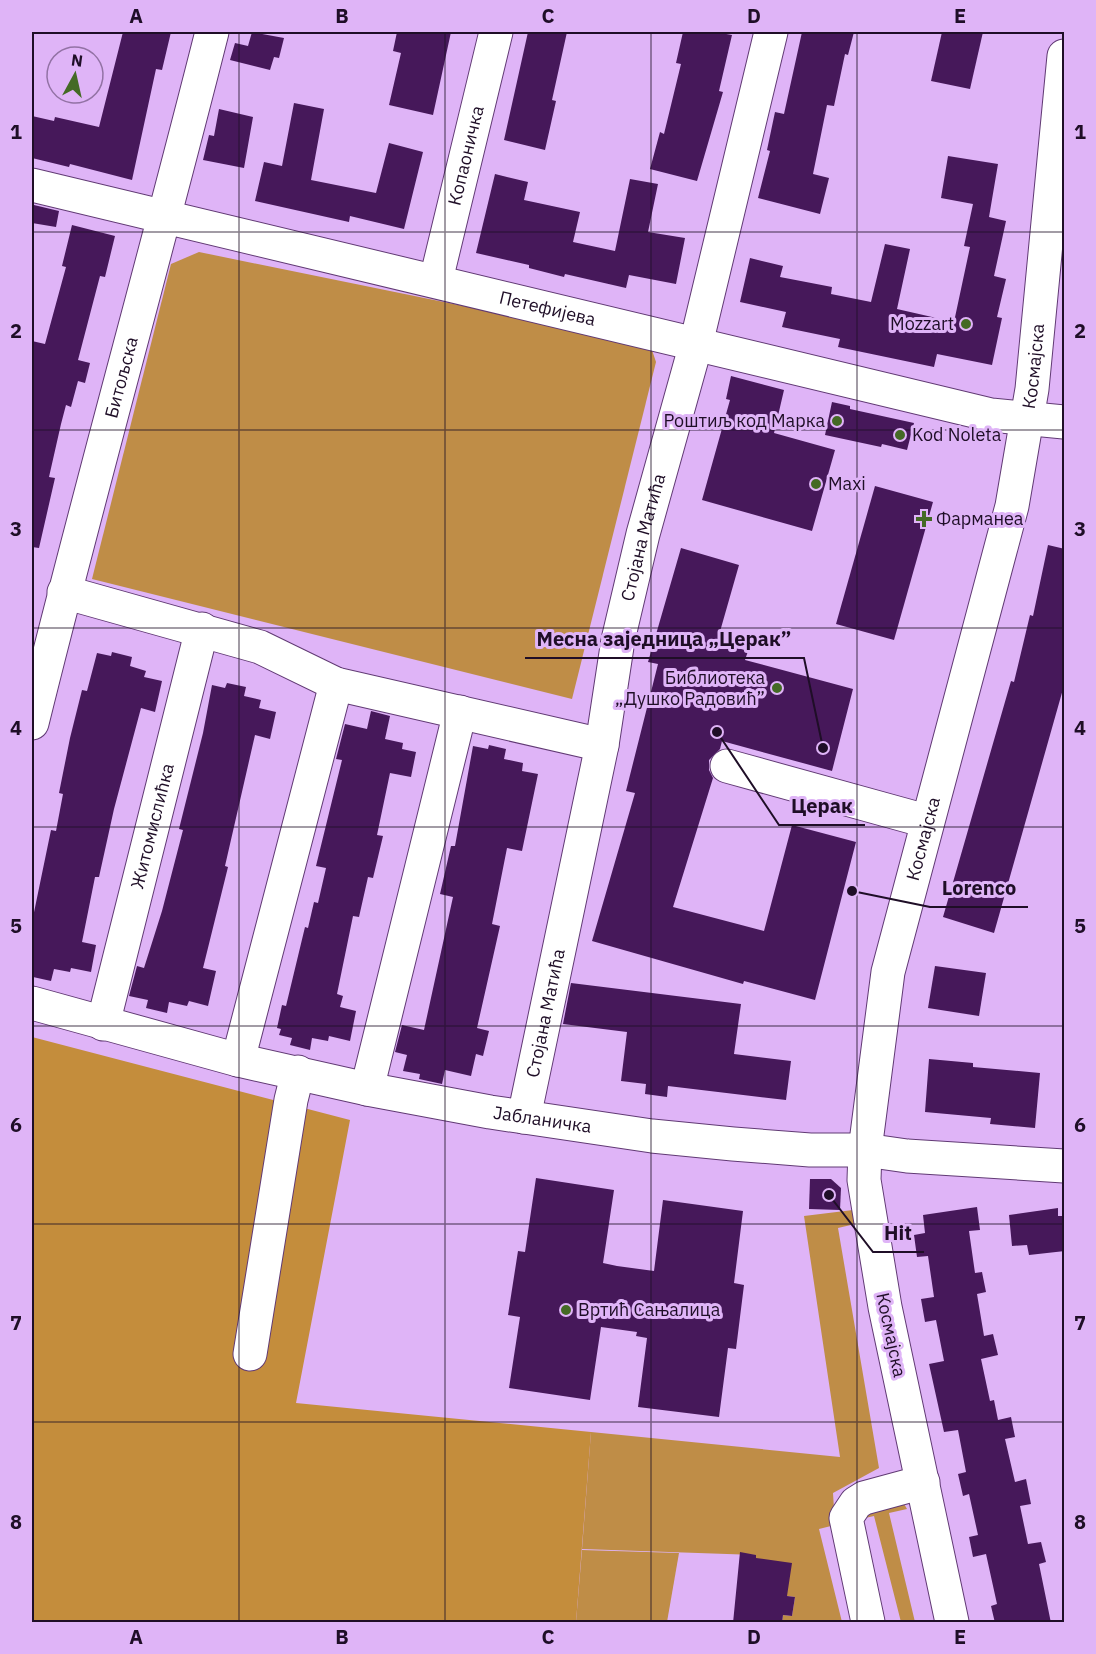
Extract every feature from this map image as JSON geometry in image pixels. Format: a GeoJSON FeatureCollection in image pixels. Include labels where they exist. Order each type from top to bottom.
{"type":"FeatureCollection","features":[{"type":"Feature","properties":{"kind":"street","name":"Битољска"},"geometry":{"type":"LineString","coordinates":[[32,723],[64,592],[166,217],[212,32]]}},
{"type":"Feature","properties":{"kind":"street","name":"Копаоничка"},"geometry":{"type":"LineString","coordinates":[[436,280],[496,32]]}},
{"type":"Feature","properties":{"kind":"street","name":"Стојана Матића"},"geometry":{"type":"LineString","coordinates":[[524,1117],[602,745],[618,640],[642,534],[696,344],[771,32]]}},
{"type":"Feature","properties":{"kind":"street","name":"Космајска"},"geometry":{"type":"LineString","coordinates":[[952,1623],[883,1295],[864,1180],[866,1150],[888,972],[926,821],[970,672],[1009,518],[1027,420],[1061,125],[1065,56]]}},
{"type":"Feature","properties":{"kind":"street","name":"Петефијева"},"geometry":{"type":"LineString","coordinates":[[32,185],[436,280],[991,415],[1065,422]]}},
{"type":"Feature","properties":{"kind":"street"},"geometry":{"type":"LineString","coordinates":[[64,592],[260,647],[336,684],[602,745]]}},
{"type":"Feature","properties":{"kind":"street","name":"Житомислићка"},"geometry":{"type":"LineString","coordinates":[[103,1024],[202,629]]}},
{"type":"Feature","properties":{"kind":"street"},"geometry":{"type":"LineString","coordinates":[[238,1059],[336,684]]}},
{"type":"Feature","properties":{"kind":"street"},"geometry":{"type":"LineString","coordinates":[[367,1089],[460,712]]}},
{"type":"Feature","properties":{"kind":"street"},"geometry":{"type":"LineString","coordinates":[[727,766],[926,821]]}},
{"type":"Feature","properties":{"kind":"street","name":"Јабланичка"},"geometry":{"type":"LineString","coordinates":[[32,1003],[238,1059],[367,1089],[524,1117],[652,1136],[733,1144],[810,1150],[866,1150],[907,1156],[1065,1166]]}},
{"type":"Feature","properties":{"kind":"street"},"geometry":{"type":"LineString","coordinates":[[250,1354],[291,1100],[298,1072]]}},
{"type":"Feature","properties":{"kind":"street"},"geometry":{"type":"LineString","coordinates":[[868,1623],[846,1518],[856,1503],[864,1498],[923,1482]]}},
{"type":"Feature","properties":{"kind":"shaded area"},"geometry":{"type":"Polygon","coordinates":[[[199,252],[650,344],[656,362],[572,699],[92,579],[171,264],[199,252]]]}},
{"type":"Feature","properties":{"kind":"shaded area"},"geometry":{"type":"Polygon","coordinates":[[[32,1037],[350,1120],[296,1403],[591,1432],[576,1622],[32,1622],[32,1037]]]}},
{"type":"Feature","properties":{"kind":"shaded area"},"geometry":{"type":"Polygon","coordinates":[[[853,1210],[855,1224],[838,1228],[879,1468],[833,1493],[835,1525],[819,1529],[842,1622],[782,1622],[783,1615],[792,1616],[795,1597],[787,1596],[756,1559],[756,1555],[582,1549],[591,1432],[840,1457],[804,1216],[853,1210]]]}},
{"type":"Feature","properties":{"kind":"shaded area"},"geometry":{"type":"Polygon","coordinates":[[[903,1502],[907,1509],[889,1513],[915,1622],[901,1622],[874,1516],[865,1518],[872,1508],[903,1502]]]}},
{"type":"Feature","properties":{"kind":"shaded area"},"geometry":{"type":"Polygon","coordinates":[[[582,1550],[679,1553],[667,1622],[576,1622],[582,1550]]]}},
{"type":"Feature","properties":{"kind":"building"},"geometry":{"type":"Polygon","coordinates":[[[123,32],[171,32],[162,70],[156,69],[132,180],[70,164],[69,167],[32,158],[32,116],[54,121],[55,117],[99,127],[123,32]]]}},
{"type":"Feature","properties":{"kind":"building"},"geometry":{"type":"Polygon","coordinates":[[[252,32],[284,38],[279,58],[274,57],[270,70],[230,60],[235,43],[248,46],[252,32]]]}},
{"type":"Feature","properties":{"kind":"building"},"geometry":{"type":"Polygon","coordinates":[[[397,32],[451,32],[433,115],[389,105],[401,53],[393,51],[397,32]]]}},
{"type":"Feature","properties":{"kind":"building"},"geometry":{"type":"Polygon","coordinates":[[[528,32],[567,32],[552,100],[556,101],[545,150],[504,140],[528,32]]]}},
{"type":"Feature","properties":{"kind":"building"},"geometry":{"type":"Polygon","coordinates":[[[683,32],[715,32],[732,35],[719,91],[723,92],[697,181],[650,169],[660,132],[664,134],[681,64],[676,63],[683,32]]]}},
{"type":"Feature","properties":{"kind":"building"},"geometry":{"type":"Polygon","coordinates":[[[802,32],[854,32],[848,55],[845,54],[834,106],[827,105],[813,174],[829,178],[820,214],[758,198],[770,151],[767,150],[775,112],[784,114],[802,32]]]}},
{"type":"Feature","properties":{"kind":"building"},"geometry":{"type":"Polygon","coordinates":[[[942,32],[983,32],[970,89],[931,81],[942,32]]]}},
{"type":"Feature","properties":{"kind":"building"},"geometry":{"type":"Polygon","coordinates":[[[294,103],[324,109],[311,180],[376,193],[389,143],[423,152],[404,229],[350,216],[349,222],[255,201],[264,162],[282,166],[294,103]]]}},
{"type":"Feature","properties":{"kind":"building"},"geometry":{"type":"Polygon","coordinates":[[[219,109],[253,117],[244,168],[203,160],[209,135],[214,136],[219,109]]]}},
{"type":"Feature","properties":{"kind":"building"},"geometry":{"type":"Polygon","coordinates":[[[948,156],[998,164],[989,217],[1006,221],[994,276],[1006,279],[997,317],[1002,318],[992,365],[937,354],[934,367],[838,347],[840,339],[782,327],[786,312],[740,302],[750,258],[783,266],[780,277],[832,287],[831,294],[871,302],[885,244],[910,249],[897,309],[954,322],[970,247],[964,246],[973,204],[941,198],[948,156]]]}},
{"type":"Feature","properties":{"kind":"building"},"geometry":{"type":"Polygon","coordinates":[[[495,174],[528,182],[524,200],[580,212],[573,242],[615,251],[630,179],[658,184],[648,232],[685,238],[676,284],[629,275],[626,288],[565,274],[564,277],[529,268],[529,265],[476,253],[495,174]]]}},
{"type":"Feature","properties":{"kind":"building"},"geometry":{"type":"Polygon","coordinates":[[[34,205],[59,211],[56,227],[32,223],[34,205]]]}},
{"type":"Feature","properties":{"kind":"building"},"geometry":{"type":"Polygon","coordinates":[[[72,225],[115,236],[105,277],[100,276],[78,360],[90,363],[85,383],[78,381],[71,407],[66,405],[61,424],[49,477],[55,478],[39,548],[32,547],[32,341],[45,344],[66,267],[62,266],[72,225]]]}},
{"type":"Feature","properties":{"kind":"building"},"geometry":{"type":"Polygon","coordinates":[[[731,376],[784,390],[774,433],[835,450],[812,531],[702,500],[730,400],[726,399],[731,376]]]}},
{"type":"Feature","properties":{"kind":"building"},"geometry":{"type":"Polygon","coordinates":[[[832,402],[850,406],[850,409],[914,423],[907,450],[825,435],[832,402]]]}},
{"type":"Feature","properties":{"kind":"building"},"geometry":{"type":"Polygon","coordinates":[[[875,486],[933,502],[894,640],[836,624],[875,486]]]}},
{"type":"Feature","properties":{"kind":"building"},"geometry":{"type":"Polygon","coordinates":[[[1048,545],[1065,549],[1065,682],[994,933],[943,917],[1011,681],[1014,682],[1030,615],[1033,616],[1048,545]]]}},
{"type":"Feature","properties":{"kind":"building"},"geometry":{"type":"Polygon","coordinates":[[[681,548],[739,565],[717,642],[748,651],[745,660],[853,689],[832,771],[722,741],[720,749],[709,760],[709,770],[713,778],[673,907],[764,931],[792,825],[856,842],[815,1000],[744,981],[743,984],[592,941],[635,793],[626,791],[658,664],[648,662],[681,548]]]}},
{"type":"Feature","properties":{"kind":"building"},"geometry":{"type":"Polygon","coordinates":[[[112,652],[132,657],[130,666],[146,671],[144,677],[162,681],[155,712],[141,708],[114,809],[99,877],[95,877],[82,942],[96,945],[91,972],[71,968],[70,972],[54,969],[51,981],[33,977],[32,922],[51,830],[56,831],[63,794],[59,793],[82,690],[87,691],[97,653],[111,656],[112,652]]]}},
{"type":"Feature","properties":{"kind":"building"},"geometry":{"type":"Polygon","coordinates":[[[227,683],[246,687],[244,696],[261,700],[259,708],[276,712],[270,739],[255,735],[225,866],[228,867],[203,968],[216,971],[208,1006],[189,1001],[187,1006],[169,1002],[167,1013],[146,1008],[148,1000],[129,996],[137,966],[144,968],[162,911],[183,830],[179,829],[203,733],[212,685],[225,688],[227,683]]]}},
{"type":"Feature","properties":{"kind":"building"},"geometry":{"type":"Polygon","coordinates":[[[371,711],[390,716],[385,739],[403,743],[402,749],[416,752],[411,777],[390,773],[377,835],[383,836],[373,878],[368,877],[359,917],[353,916],[337,994],[343,996],[340,1007],[356,1011],[350,1041],[329,1036],[328,1041],[312,1038],[310,1050],[290,1045],[292,1038],[279,1035],[281,1029],[277,1028],[282,1005],[286,1006],[305,927],[308,928],[314,902],[318,903],[326,868],[316,866],[342,760],[336,759],[345,724],[367,729],[371,711]]]}},
{"type":"Feature","properties":{"kind":"building"},"geometry":{"type":"Polygon","coordinates":[[[489,745],[506,749],[504,759],[523,763],[522,771],[538,774],[522,851],[507,848],[492,924],[500,926],[477,1028],[489,1031],[483,1056],[476,1054],[471,1076],[445,1070],[442,1084],[419,1079],[420,1074],[403,1071],[407,1055],[395,1052],[402,1025],[424,1030],[453,897],[440,894],[451,846],[455,846],[473,746],[488,749],[489,745]]]}},
{"type":"Feature","properties":{"kind":"building"},"geometry":{"type":"Polygon","coordinates":[[[935,966],[986,973],[979,1016],[928,1008],[935,966]]]}},
{"type":"Feature","properties":{"kind":"building"},"geometry":{"type":"Polygon","coordinates":[[[571,983],[741,1004],[734,1054],[791,1061],[786,1100],[668,1086],[667,1097],[645,1094],[646,1084],[621,1081],[627,1032],[563,1024],[571,983]]]}},
{"type":"Feature","properties":{"kind":"building"},"geometry":{"type":"Polygon","coordinates":[[[929,1059],[973,1063],[973,1067],[1040,1073],[1035,1128],[990,1124],[991,1118],[925,1112],[929,1059]]]}},
{"type":"Feature","properties":{"kind":"building"},"geometry":{"type":"Polygon","coordinates":[[[536,1178],[614,1190],[603,1263],[617,1266],[654,1271],[663,1200],[743,1211],[734,1283],[744,1285],[736,1349],[728,1348],[719,1417],[638,1407],[647,1338],[636,1336],[637,1332],[601,1327],[590,1400],[509,1388],[520,1317],[508,1315],[518,1251],[525,1252],[536,1178]]]}},
{"type":"Feature","properties":{"kind":"building"},"geometry":{"type":"Polygon","coordinates":[[[810,1179],[831,1179],[841,1188],[840,1210],[809,1209],[810,1179]]]}},
{"type":"Feature","properties":{"kind":"building"},"geometry":{"type":"Polygon","coordinates":[[[977,1207],[980,1230],[969,1231],[975,1273],[982,1272],[986,1292],[977,1294],[984,1336],[993,1334],[998,1355],[981,1359],[990,1401],[994,1400],[998,1420],[1011,1417],[1015,1437],[1005,1439],[1015,1482],[1026,1479],[1031,1504],[1020,1506],[1028,1544],[1041,1542],[1046,1562],[1039,1564],[1051,1623],[995,1623],[991,1606],[997,1604],[986,1554],[973,1557],[969,1537],[978,1535],[969,1494],[963,1496],[958,1474],[966,1472],[958,1430],[944,1432],[929,1364],[944,1361],[936,1320],[925,1322],[921,1299],[934,1297],[928,1256],[917,1257],[914,1235],[925,1233],[923,1215],[977,1207]]]}},
{"type":"Feature","properties":{"kind":"building"},"geometry":{"type":"Polygon","coordinates":[[[1058,1208],[1058,1216],[1065,1216],[1065,1251],[1029,1255],[1027,1245],[1012,1246],[1009,1215],[1058,1208]]]}},
{"type":"Feature","properties":{"kind":"building"},"geometry":{"type":"Polygon","coordinates":[[[740,1552],[756,1555],[756,1558],[792,1563],[787,1596],[795,1597],[792,1616],[783,1615],[782,1623],[733,1623],[740,1552]]]}},
{"type":"Feature","properties":{"kind":"place","name":"Mozzart"},"geometry":{"type":"Point","coordinates":[966,324]}},
{"type":"Feature","properties":{"kind":"place","name":"Роштиљ код Марка"},"geometry":{"type":"Point","coordinates":[837,421]}},
{"type":"Feature","properties":{"kind":"place","name":"Kod Noleta"},"geometry":{"type":"Point","coordinates":[900,435]}},
{"type":"Feature","properties":{"kind":"place","name":"Maxi"},"geometry":{"type":"Point","coordinates":[816,484]}},
{"type":"Feature","properties":{"kind":"place","name":"Фарманеа"},"geometry":{"type":"Point","coordinates":[924,519]}},
{"type":"Feature","properties":{"kind":"place","name":"Библиотека „Душко Радовић”"},"geometry":{"type":"Point","coordinates":[777,688]}},
{"type":"Feature","properties":{"kind":"place","name":"Церак"},"geometry":{"type":"Point","coordinates":[717,732]}},
{"type":"Feature","properties":{"kind":"place","name":"Месна заједница „Церак”"},"geometry":{"type":"Point","coordinates":[823,748]}},
{"type":"Feature","properties":{"kind":"place","name":"Lorenco"},"geometry":{"type":"Point","coordinates":[852,891]}},
{"type":"Feature","properties":{"kind":"place","name":"Hit"},"geometry":{"type":"Point","coordinates":[829,1195]}},
{"type":"Feature","properties":{"kind":"place","name":"Вртић Сањалица"},"geometry":{"type":"Point","coordinates":[566,1310]}}]}
